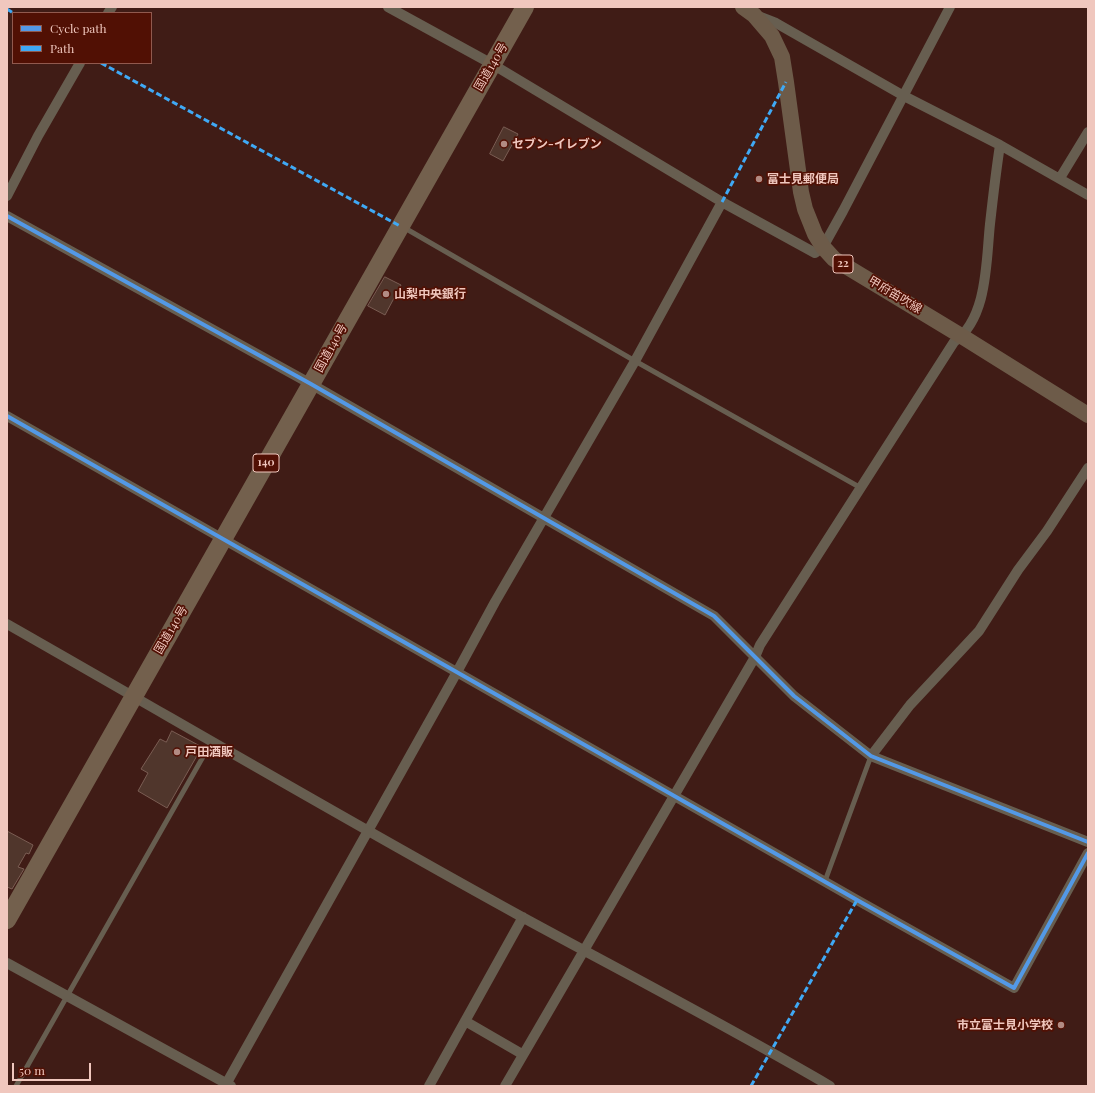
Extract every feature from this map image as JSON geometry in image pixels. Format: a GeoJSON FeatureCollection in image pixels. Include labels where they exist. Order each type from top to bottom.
{"type":"FeatureCollection","features":[{"type":"Feature","properties":{"kind":"highway","name":"国道140号"},"geometry":{"type":"LineString","coordinates":[[7,920],[525,7]]}},
{"type":"Feature","properties":{"kind":"main road","name":"甲府笛吹線"},"geometry":{"type":"LineString","coordinates":[[749,11],[772,36],[782,57],[801,192],[808,218],[823,247],[834,259],[962,336],[1088,415]]}},
{"type":"Feature","properties":{"kind":"street"},"geometry":{"type":"LineString","coordinates":[[388,7],[492,64],[722,202],[815,253],[823,247],[950,7]]}},
{"type":"Feature","properties":{"kind":"street"},"geometry":{"type":"LineString","coordinates":[[749,11],[776,23],[904,96],[1000,145],[1088,195]]}},
{"type":"Feature","properties":{"kind":"street"},"geometry":{"type":"LineString","coordinates":[[7,196],[38,136],[79,64]]}},
{"type":"Feature","properties":{"kind":"street"},"geometry":{"type":"LineString","coordinates":[[1060,178],[1088,132]]}},
{"type":"Feature","properties":{"kind":"street"},"geometry":{"type":"LineString","coordinates":[[505,1086],[522,1054],[675,796],[755,657],[760,645],[954,342],[962,336],[972,324],[982,295],[987,272],[987,254],[994,181],[1000,145]]}},
{"type":"Feature","properties":{"kind":"street"},"geometry":{"type":"LineString","coordinates":[[7,962],[227,1085],[367,830],[457,672],[494,602],[635,361],[722,202]]}},
{"type":"Feature","properties":{"kind":"street"},"geometry":{"type":"LineString","coordinates":[[7,216],[311,384],[714,616],[794,696],[871,756],[1088,842]]}},
{"type":"Feature","properties":{"kind":"street"},"geometry":{"type":"LineString","coordinates":[[7,416],[1014,988],[1088,853]]}},
{"type":"Feature","properties":{"kind":"street"},"geometry":{"type":"LineString","coordinates":[[871,756],[910,705],[979,631],[1018,570],[1047,531],[1088,468]]}},
{"type":"Feature","properties":{"kind":"street"},"geometry":{"type":"LineString","coordinates":[[7,624],[523,918],[771,1052],[830,1086]]}},
{"type":"Feature","properties":{"kind":"street"},"geometry":{"type":"LineString","coordinates":[[429,1086],[523,918]]}},
{"type":"Feature","properties":{"kind":"street"},"geometry":{"type":"LineString","coordinates":[[465,1022],[522,1054]]}},
{"type":"Feature","properties":{"kind":"lane"},"geometry":{"type":"LineString","coordinates":[[400,226],[635,361],[861,488]]}},
{"type":"Feature","properties":{"kind":"lane"},"geometry":{"type":"LineString","coordinates":[[16,1086],[212,741]]}},
{"type":"Feature","properties":{"kind":"lane"},"geometry":{"type":"LineString","coordinates":[[825,881],[871,756]]}},
{"type":"Feature","properties":{"kind":"building"},"geometry":{"type":"Polygon","coordinates":[[[504,127],[518,134],[503,161],[490,154],[504,127]]]}},
{"type":"Feature","properties":{"kind":"building"},"geometry":{"type":"Polygon","coordinates":[[[385,277],[401,285],[385,315],[368,306],[385,277]]]}},
{"type":"Feature","properties":{"kind":"building"},"geometry":{"type":"Polygon","coordinates":[[[172,731],[202,747],[167,808],[138,791],[148,773],[141,769],[160,739],[166,742],[172,731]]]}},
{"type":"Feature","properties":{"kind":"building"},"geometry":{"type":"Polygon","coordinates":[[[7,831],[33,845],[29,854],[26,853],[18,867],[24,869],[12,889],[7,887],[7,831]]]}},
{"type":"Feature","properties":{"kind":"marked path"},"geometry":{"type":"LineString","coordinates":[[7,9],[12,12]]}},
{"type":"Feature","properties":{"kind":"marked path"},"geometry":{"type":"LineString","coordinates":[[103,64],[400,226]]}},
{"type":"Feature","properties":{"kind":"marked path"},"geometry":{"type":"LineString","coordinates":[[722,202],[786,82]]}},
{"type":"Feature","properties":{"kind":"marked path"},"geometry":{"type":"LineString","coordinates":[[751,1086],[857,900]]}},
{"type":"Feature","properties":{"kind":"cycle path"},"geometry":{"type":"LineString","coordinates":[[7,216],[311,384],[714,616],[794,696],[871,756],[1088,842]]}},
{"type":"Feature","properties":{"kind":"cycle path"},"geometry":{"type":"LineString","coordinates":[[7,416],[1014,988],[1088,853]]}},
{"type":"Feature","properties":{"kind":"place","name":"セブン-イレブン"},"geometry":{"type":"Point","coordinates":[504,144]}},
{"type":"Feature","properties":{"kind":"place","name":"富士見郵便局"},"geometry":{"type":"Point","coordinates":[759,179]}},
{"type":"Feature","properties":{"kind":"place","name":"山梨中央銀行"},"geometry":{"type":"Point","coordinates":[386,294]}},
{"type":"Feature","properties":{"kind":"place","name":"戸田酒販"},"geometry":{"type":"Point","coordinates":[177,752]}},
{"type":"Feature","properties":{"kind":"place","name":"市立富士見小学校"},"geometry":{"type":"Point","coordinates":[1061,1025]}}]}
